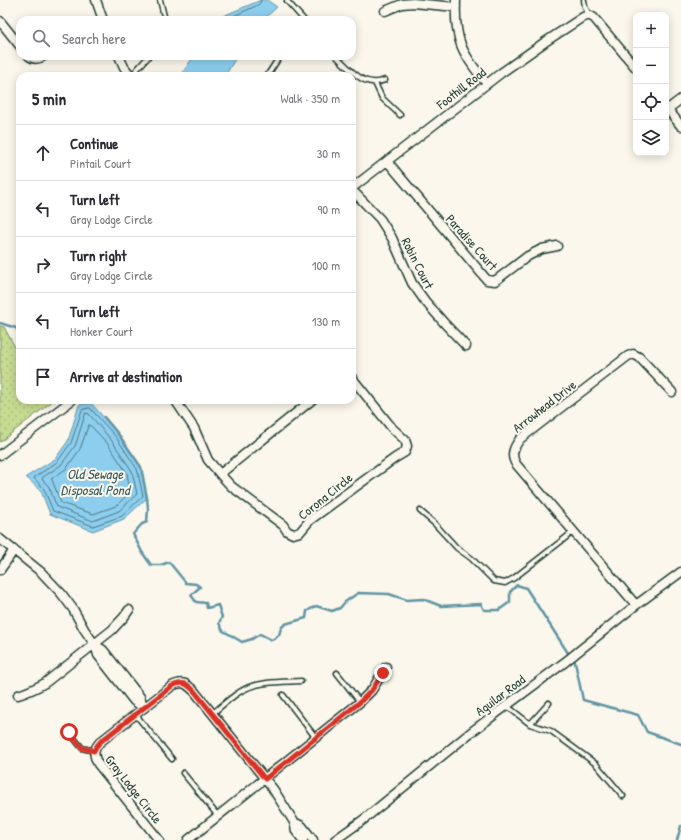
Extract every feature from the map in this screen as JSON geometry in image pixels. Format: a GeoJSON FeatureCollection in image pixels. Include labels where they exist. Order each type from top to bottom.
{"type":"FeatureCollection","features":[{"type":"Feature","properties":{"kind":"street"},"geometry":{"type":"LineString","coordinates":[[96,0],[102,16]]}},
{"type":"Feature","properties":{"kind":"street"},"geometry":{"type":"LineString","coordinates":[[385,11],[402,4],[456,4],[457,30],[462,48],[472,66],[487,84]]}},
{"type":"Feature","properties":{"kind":"street"},"geometry":{"type":"LineString","coordinates":[[589,15],[599,23],[633,64]]}},
{"type":"Feature","properties":{"kind":"street","name":"Foothill Road"},"geometry":{"type":"LineString","coordinates":[[356,186],[523,57],[583,17],[589,15]]}},
{"type":"Feature","properties":{"kind":"street"},"geometry":{"type":"LineString","coordinates":[[0,21],[16,41]]}},
{"type":"Feature","properties":{"kind":"street"},"geometry":{"type":"LineString","coordinates":[[121,60],[127,72]]}},
{"type":"Feature","properties":{"kind":"street"},"geometry":{"type":"LineString","coordinates":[[669,107],[681,99]]}},
{"type":"Feature","properties":{"kind":"street"},"geometry":{"type":"LineString","coordinates":[[669,111],[681,126]]}},
{"type":"Feature","properties":{"kind":"street","name":"Paradise Court"},"geometry":{"type":"LineString","coordinates":[[387,161],[487,280],[495,281],[528,256],[542,249],[557,246]]}},
{"type":"Feature","properties":{"kind":"street","name":"Robin Court"},"geometry":{"type":"LineString","coordinates":[[356,193],[380,219],[392,238],[412,283],[444,324],[466,346]]}},
{"type":"Feature","properties":{"kind":"street","name":"Arrowhead Drive"},"geometry":{"type":"LineString","coordinates":[[636,606],[514,462],[512,453],[520,439],[628,356],[633,354],[639,357],[672,392]]}},
{"type":"Feature","properties":{"kind":"street","name":"Corona Circle"},"geometry":{"type":"LineString","coordinates":[[178,404],[194,428],[208,460],[220,474],[231,486],[283,525],[287,531],[293,534],[300,532],[310,520],[394,458],[405,452],[407,446],[405,440],[392,428],[356,383]]}},
{"type":"Feature","properties":{"kind":"street"},"geometry":{"type":"LineString","coordinates":[[0,455],[67,404]]}},
{"type":"Feature","properties":{"kind":"street"},"geometry":{"type":"LineString","coordinates":[[220,474],[307,404]]}},
{"type":"Feature","properties":{"kind":"street"},"geometry":{"type":"LineString","coordinates":[[0,540],[29,561],[61,593],[73,609],[95,645],[103,650],[112,667],[128,687],[140,697],[144,708]]}},
{"type":"Feature","properties":{"kind":"street"},"geometry":{"type":"LineString","coordinates":[[0,570],[14,550]]}},
{"type":"Feature","properties":{"kind":"street","name":"Aguilar Road"},"geometry":{"type":"LineString","coordinates":[[335,840],[363,820],[470,732],[565,662],[681,572]]}},
{"type":"Feature","properties":{"kind":"street"},"geometry":{"type":"LineString","coordinates":[[18,695],[36,689],[95,645],[112,630],[124,617],[128,610]]}},
{"type":"Feature","properties":{"kind":"street"},"geometry":{"type":"LineString","coordinates":[[188,840],[360,702],[372,690],[386,667]]}},
{"type":"Feature","properties":{"kind":"street","name":"Gray Lodge Circle"},"geometry":{"type":"LineString","coordinates":[[159,840],[98,764],[94,758],[94,751],[100,742],[172,686],[178,683],[184,683],[195,692],[273,789],[294,822]]}},
{"type":"Feature","properties":{"kind":"street"},"geometry":{"type":"LineString","coordinates":[[294,822],[296,831],[303,840]]}},
{"type":"Feature","properties":{"kind":"street"},"geometry":{"type":"LineString","coordinates":[[294,822],[302,826],[313,840]]}},
{"type":"Feature","properties":{"kind":"lane"},"geometry":{"type":"LineString","coordinates":[[160,0],[164,16]]}},
{"type":"Feature","properties":{"kind":"lane"},"geometry":{"type":"LineString","coordinates":[[584,0],[585,7],[589,15]]}},
{"type":"Feature","properties":{"kind":"lane"},"geometry":{"type":"LineString","coordinates":[[287,1],[300,16]]}},
{"type":"Feature","properties":{"kind":"lane"},"geometry":{"type":"LineString","coordinates":[[134,72],[145,60]]}},
{"type":"Feature","properties":{"kind":"lane"},"geometry":{"type":"LineString","coordinates":[[270,72],[277,60]]}},
{"type":"Feature","properties":{"kind":"lane"},"geometry":{"type":"LineString","coordinates":[[340,60],[354,72]]}},
{"type":"Feature","properties":{"kind":"lane"},"geometry":{"type":"LineString","coordinates":[[356,74],[369,82],[375,83],[385,80]]}},
{"type":"Feature","properties":{"kind":"lane"},"geometry":{"type":"LineString","coordinates":[[375,83],[382,98],[400,116]]}},
{"type":"Feature","properties":{"kind":"lane"},"geometry":{"type":"LineString","coordinates":[[420,511],[434,523],[457,548],[471,558],[494,581],[505,583],[514,578],[574,532]]}},
{"type":"Feature","properties":{"kind":"lane"},"geometry":{"type":"LineString","coordinates":[[337,673],[360,702]]}},
{"type":"Feature","properties":{"kind":"lane"},"geometry":{"type":"LineString","coordinates":[[212,713],[245,689],[274,682],[301,681]]}},
{"type":"Feature","properties":{"kind":"lane"},"geometry":{"type":"LineString","coordinates":[[282,695],[316,738]]}},
{"type":"Feature","properties":{"kind":"lane"},"geometry":{"type":"LineString","coordinates":[[530,724],[549,703]]}},
{"type":"Feature","properties":{"kind":"lane"},"geometry":{"type":"LineString","coordinates":[[506,706],[530,724],[551,731],[596,764],[624,796]]}},
{"type":"Feature","properties":{"kind":"lane"},"geometry":{"type":"LineString","coordinates":[[136,714],[172,759]]}},
{"type":"Feature","properties":{"kind":"lane"},"geometry":{"type":"LineString","coordinates":[[69,732],[82,748],[94,751]]}},
{"type":"Feature","properties":{"kind":"lane"},"geometry":{"type":"LineString","coordinates":[[183,773],[218,816]]}},
{"type":"Feature","properties":{"kind":"green space"},"geometry":{"type":"Polygon","coordinates":[[[0,326],[4,327],[16,349],[16,404],[49,404],[0,442],[0,326]]]}},
{"type":"Feature","properties":{"kind":"water"},"geometry":{"type":"Polygon","coordinates":[[[261,0],[267,0],[277,7],[267,16],[223,16],[261,0]]]}},
{"type":"Feature","properties":{"kind":"water"},"geometry":{"type":"Polygon","coordinates":[[[191,60],[235,60],[227,72],[183,72],[191,60]]]}},
{"type":"Feature","properties":{"kind":"water","name":"Old Sewage Disposal Pond"},"geometry":{"type":"Polygon","coordinates":[[[92,404],[119,435],[141,467],[147,498],[124,519],[93,531],[50,514],[41,491],[26,477],[55,459],[68,441],[79,405],[92,404]]]}},
{"type":"Feature","properties":{"kind":"waterway"},"geometry":{"type":"LineString","coordinates":[[0,323],[16,328]]}},
{"type":"Feature","properties":{"kind":"waterway"},"geometry":{"type":"LineString","coordinates":[[104,417],[119,435],[141,467],[147,498],[147,522],[142,524],[133,534],[142,552],[151,565],[161,565],[169,562],[186,583],[196,584],[200,587],[191,595],[196,602],[206,603],[207,608],[218,605],[222,617],[219,623],[223,631],[242,642],[252,639],[260,634],[272,640],[279,635],[281,628],[285,624],[306,618],[307,611],[316,606],[332,611],[340,608],[345,602],[358,593],[389,594],[407,600],[423,599],[441,606],[481,604],[484,610],[499,610],[510,602],[510,592],[517,585],[526,588],[568,653]]}},
{"type":"Feature","properties":{"kind":"waterway"},"geometry":{"type":"LineString","coordinates":[[575,662],[583,700],[638,715],[647,732],[681,744]]}},
{"type":"Feature","properties":{"kind":"waterway"},"geometry":{"type":"LineString","coordinates":[[677,840],[681,826]]}},
{"type":"Feature","properties":{"kind":"route"},"geometry":{"type":"LineString","coordinates":[[69,732],[82,748],[94,751],[100,742],[172,686],[178,683],[184,683],[195,692],[265,779],[360,702],[372,690],[383,673]]}}]}
